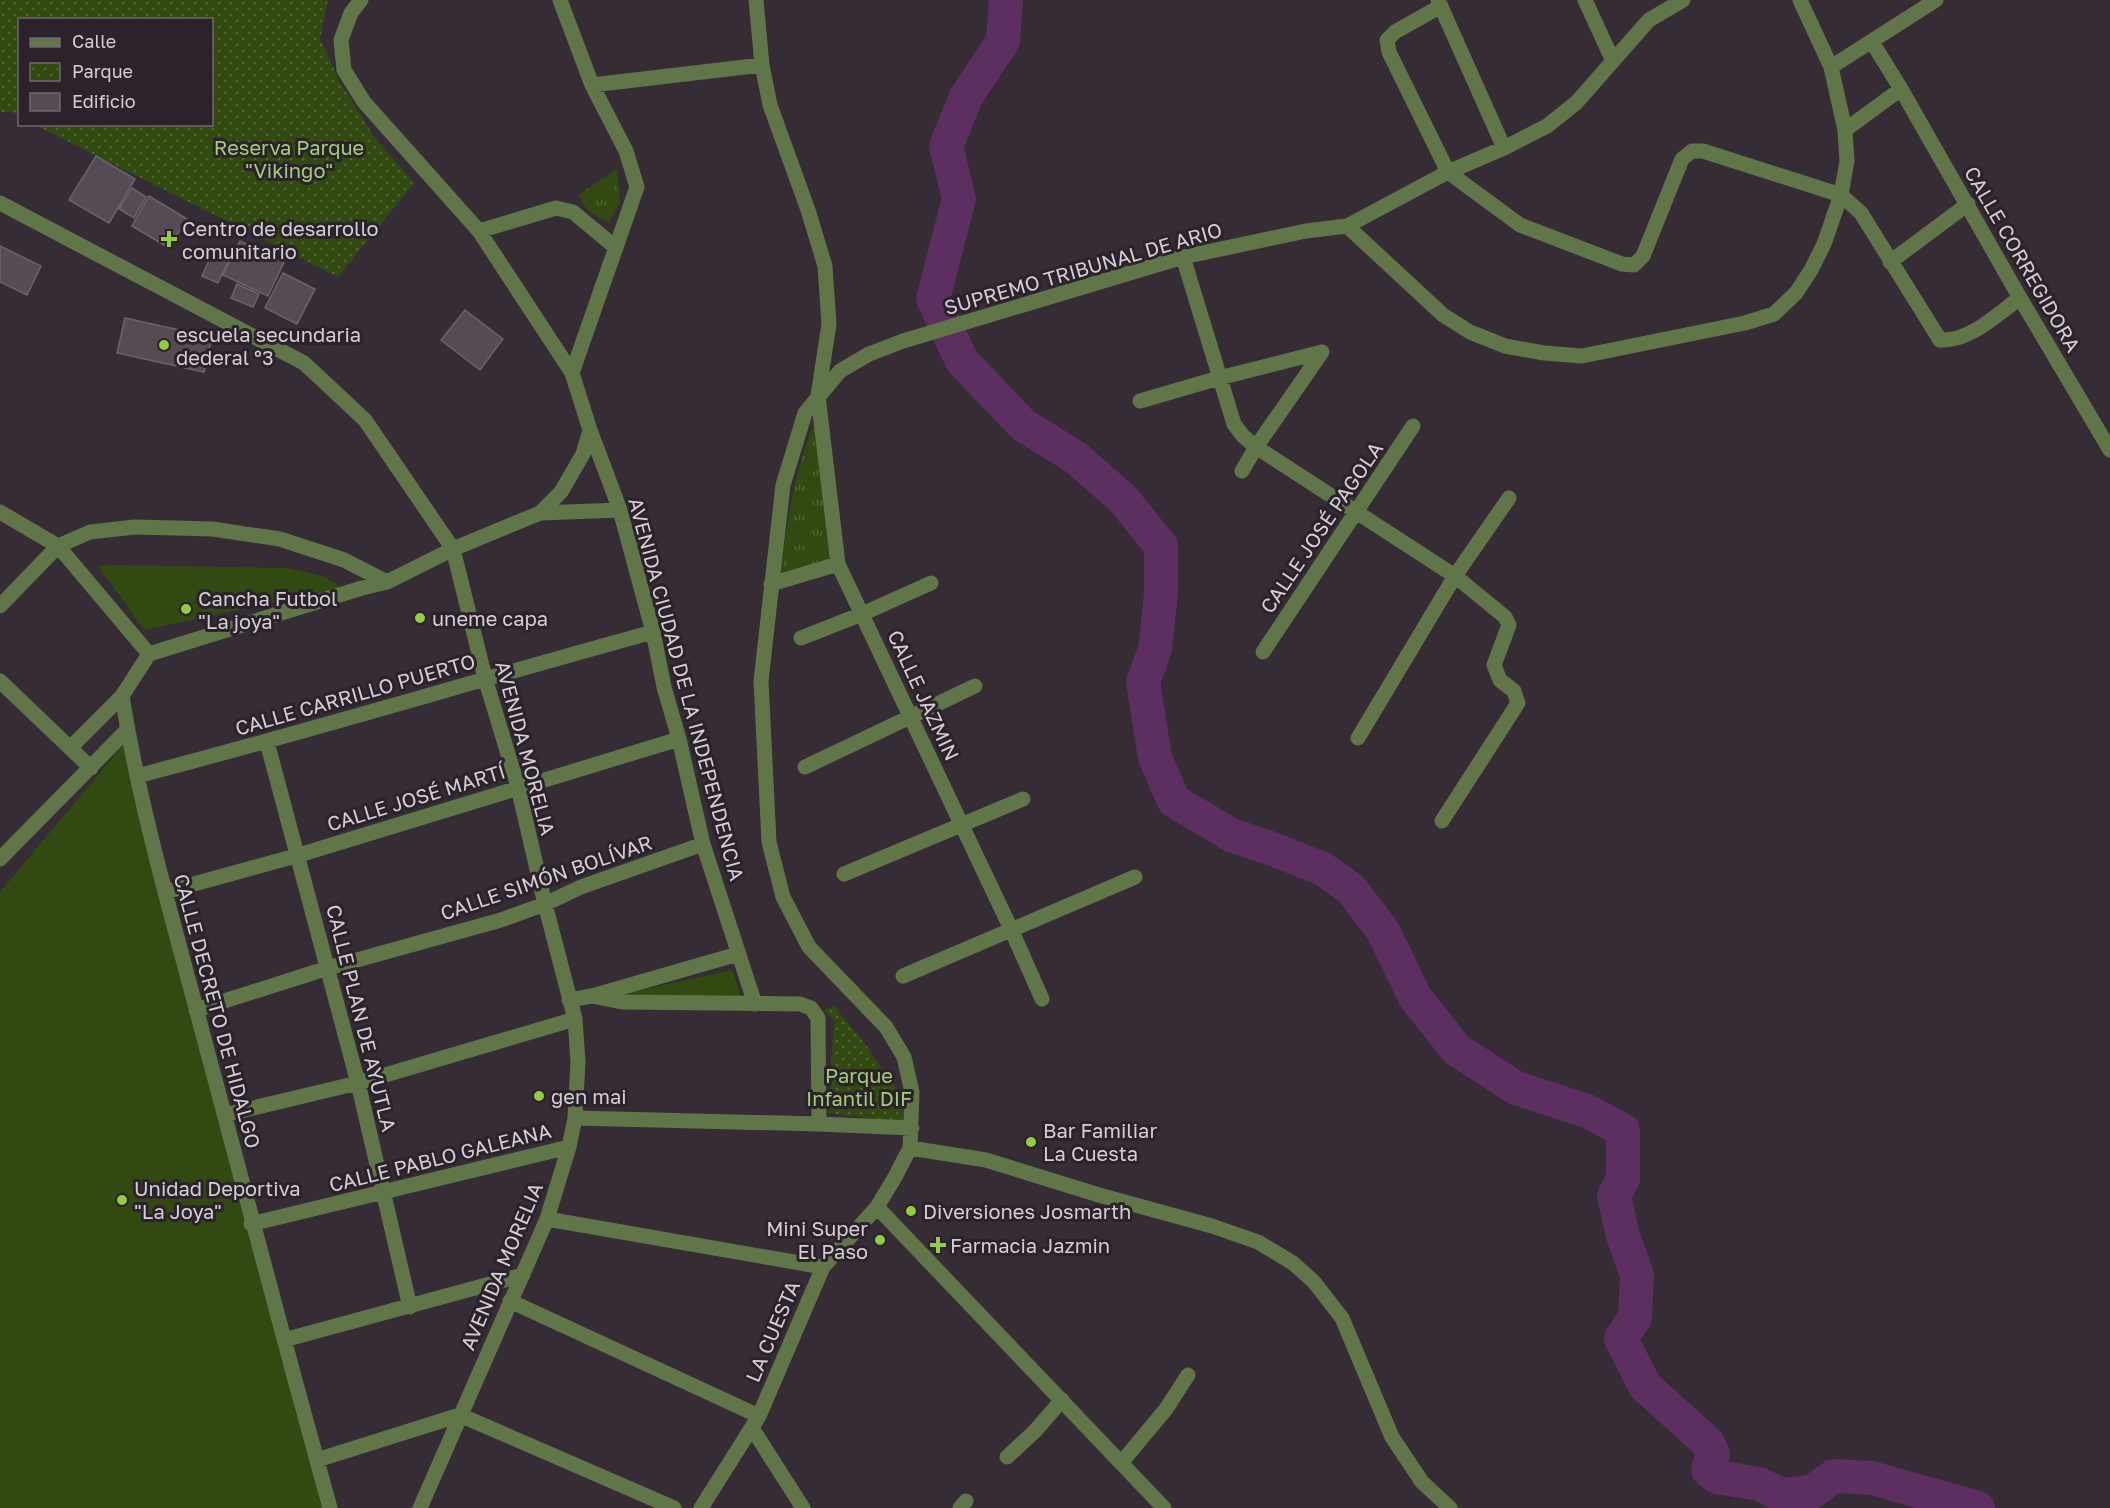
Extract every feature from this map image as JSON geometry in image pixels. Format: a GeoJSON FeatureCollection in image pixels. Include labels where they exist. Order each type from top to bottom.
{"type":"FeatureCollection","features":[{"type":"Feature","properties":{"kind":"street","name":"AVENIDA CIUDAD DE LA INDEPENDENCIA"},"geometry":{"type":"LineString","coordinates":[[361,0],[351,13],[341,40],[344,70],[364,102],[479,231],[572,372],[590,430],[620,510],[653,632],[664,687],[679,739],[703,844],[755,1004]]}},
{"type":"Feature","properties":{"kind":"street"},"geometry":{"type":"LineString","coordinates":[[560,0],[592,85],[626,151],[637,187],[572,372]]}},
{"type":"Feature","properties":{"kind":"street"},"geometry":{"type":"LineString","coordinates":[[756,0],[762,65],[770,105],[808,210],[825,266],[829,324],[818,396],[805,413],[783,485],[761,681],[769,842],[783,897],[808,947],[886,1027],[904,1057],[912,1092],[910,1148],[986,1160],[1099,1195],[1212,1226],[1258,1242],[1293,1263],[1314,1282],[1342,1318],[1392,1437],[1422,1482],[1450,1508]]}},
{"type":"Feature","properties":{"kind":"street"},"geometry":{"type":"LineString","coordinates":[[1585,0],[1613,61]]}},
{"type":"Feature","properties":{"kind":"street"},"geometry":{"type":"LineString","coordinates":[[1683,0],[1649,20],[1576,103],[1547,126],[1504,148],[1448,172],[1347,226],[1443,315],[1470,332],[1505,346],[1544,353],[1582,356],[1745,323],[1774,314],[1796,293],[1824,244],[1841,195],[1847,161],[1845,130],[1831,67],[1800,0]]}},
{"type":"Feature","properties":{"kind":"street"},"geometry":{"type":"LineString","coordinates":[[1831,67],[1936,0]]}},
{"type":"Feature","properties":{"kind":"street"},"geometry":{"type":"LineString","coordinates":[[1504,148],[1440,3],[1395,32],[1387,40],[1389,52],[1448,172],[1520,225],[1622,264],[1634,265],[1643,256],[1682,159],[1692,151],[1703,151],[1841,195],[1861,213],[1940,340],[1952,341],[1964,337],[2020,298]]}},
{"type":"Feature","properties":{"kind":"street","name":"CALLE CORREGIDORA"},"geometry":{"type":"LineString","coordinates":[[1872,42],[2110,450]]}},
{"type":"Feature","properties":{"kind":"street"},"geometry":{"type":"LineString","coordinates":[[592,85],[762,65]]}},
{"type":"Feature","properties":{"kind":"street"},"geometry":{"type":"LineString","coordinates":[[1845,130],[1901,89]]}},
{"type":"Feature","properties":{"kind":"street","name":"AVENIDA MORELIA"},"geometry":{"type":"LineString","coordinates":[[0,203],[304,363],[365,420],[453,549],[484,678],[518,787],[568,1000],[575,1019],[578,1062],[575,1118],[569,1148],[547,1219],[420,1508]]}},
{"type":"Feature","properties":{"kind":"street"},"geometry":{"type":"LineString","coordinates":[[1890,262],[1968,204]]}},
{"type":"Feature","properties":{"kind":"street"},"geometry":{"type":"LineString","coordinates":[[479,231],[556,208],[573,212],[615,247]]}},
{"type":"Feature","properties":{"kind":"street","name":"SUPREMO TRIBUNAL DE ARIO"},"geometry":{"type":"LineString","coordinates":[[818,396],[840,371],[869,354],[903,341],[1183,257],[1306,231],[1347,226]]}},
{"type":"Feature","properties":{"kind":"street"},"geometry":{"type":"LineString","coordinates":[[1183,257],[1234,424],[1243,436],[1355,513],[1455,576],[1505,617],[1509,626],[1494,665],[1500,680],[1514,691],[1518,703],[1442,821]]}},
{"type":"Feature","properties":{"kind":"street"},"geometry":{"type":"LineString","coordinates":[[1140,401],[1322,352],[1242,471]]}},
{"type":"Feature","properties":{"kind":"street","name":"CALLE JAZMIN"},"geometry":{"type":"LineString","coordinates":[[818,396],[838,564],[1042,999]]}},
{"type":"Feature","properties":{"kind":"street","name":"CALLE JOSÉ PAGOLA"},"geometry":{"type":"LineString","coordinates":[[1263,652],[1413,426]]}},
{"type":"Feature","properties":{"kind":"street"},"geometry":{"type":"LineString","coordinates":[[540,513],[561,492],[583,454],[590,430]]}},
{"type":"Feature","properties":{"kind":"street"},"geometry":{"type":"LineString","coordinates":[[1358,738],[1455,576],[1509,498]]}},
{"type":"Feature","properties":{"kind":"street"},"geometry":{"type":"LineString","coordinates":[[70,748],[122,696],[149,654],[387,582],[453,549],[540,513],[620,510]]}},
{"type":"Feature","properties":{"kind":"street"},"geometry":{"type":"LineString","coordinates":[[0,512],[58,546],[149,654]]}},
{"type":"Feature","properties":{"kind":"street"},"geometry":{"type":"LineString","coordinates":[[0,606],[58,546],[90,532],[135,527],[212,529],[280,539],[344,560],[387,582]]}},
{"type":"Feature","properties":{"kind":"street"},"geometry":{"type":"LineString","coordinates":[[771,584],[838,564]]}},
{"type":"Feature","properties":{"kind":"street"},"geometry":{"type":"LineString","coordinates":[[801,638],[931,583]]}},
{"type":"Feature","properties":{"kind":"street","name":"CALLE CARRILLO PUERTO"},"geometry":{"type":"LineString","coordinates":[[137,776],[267,742],[484,678],[653,632]]}},
{"type":"Feature","properties":{"kind":"street"},"geometry":{"type":"LineString","coordinates":[[0,681],[91,768]]}},
{"type":"Feature","properties":{"kind":"street"},"geometry":{"type":"LineString","coordinates":[[805,767],[975,686]]}},
{"type":"Feature","properties":{"kind":"street","name":"CALLE DECRETO DE HIDALGO"},"geometry":{"type":"LineString","coordinates":[[122,696],[137,776],[165,892],[251,1224],[330,1508]]}},
{"type":"Feature","properties":{"kind":"street"},"geometry":{"type":"LineString","coordinates":[[3,851],[128,730]]}},
{"type":"Feature","properties":{"kind":"street","name":"CALLE JOSÉ MARTÍ"},"geometry":{"type":"LineString","coordinates":[[165,892],[299,855],[679,739]]}},
{"type":"Feature","properties":{"kind":"street","name":"CALLE PLAN DE AYUTLA"},"geometry":{"type":"LineString","coordinates":[[267,742],[358,1083],[410,1306]]}},
{"type":"Feature","properties":{"kind":"street"},"geometry":{"type":"LineString","coordinates":[[844,874],[1023,799]]}},
{"type":"Feature","properties":{"kind":"street","name":"CALLE SIMÓN BOLÍVAR"},"geometry":{"type":"LineString","coordinates":[[196,1010],[328,968],[501,920],[545,904],[581,887],[703,844]]}},
{"type":"Feature","properties":{"kind":"street"},"geometry":{"type":"LineString","coordinates":[[903,976],[1135,877]]}},
{"type":"Feature","properties":{"kind":"street"},"geometry":{"type":"LineString","coordinates":[[568,1000],[591,996],[738,954]]}},
{"type":"Feature","properties":{"kind":"street"},"geometry":{"type":"LineString","coordinates":[[591,996],[622,1002],[800,1004],[812,1008],[818,1018],[819,1124]]}},
{"type":"Feature","properties":{"kind":"street"},"geometry":{"type":"LineString","coordinates":[[224,1115],[358,1083],[575,1019]]}},
{"type":"Feature","properties":{"kind":"street","name":"CALLE PABLO GALEANA"},"geometry":{"type":"LineString","coordinates":[[575,1118],[912,1128]]}},
{"type":"Feature","properties":{"kind":"street","name":"CALLE PABLO GALEANA"},"geometry":{"type":"LineString","coordinates":[[251,1224],[569,1148]]}},
{"type":"Feature","properties":{"kind":"street","name":"LA CUESTA"},"geometry":{"type":"LineString","coordinates":[[701,1508],[755,1422],[823,1267],[876,1207],[910,1148]]}},
{"type":"Feature","properties":{"kind":"street"},"geometry":{"type":"LineString","coordinates":[[876,1207],[1164,1508]]}},
{"type":"Feature","properties":{"kind":"street"},"geometry":{"type":"LineString","coordinates":[[547,1219],[823,1267]]}},
{"type":"Feature","properties":{"kind":"street"},"geometry":{"type":"LineString","coordinates":[[284,1340],[524,1275]]}},
{"type":"Feature","properties":{"kind":"street"},"geometry":{"type":"LineString","coordinates":[[510,1301],[755,1422],[803,1508]]}},
{"type":"Feature","properties":{"kind":"street"},"geometry":{"type":"LineString","coordinates":[[1121,1463],[1166,1409],[1188,1376]]}},
{"type":"Feature","properties":{"kind":"street"},"geometry":{"type":"LineString","coordinates":[[1007,1457],[1035,1431],[1062,1400]]}},
{"type":"Feature","properties":{"kind":"street"},"geometry":{"type":"LineString","coordinates":[[317,1460],[460,1415],[674,1508]]}},
{"type":"Feature","properties":{"kind":"green space","name":"Reserva Parque \"Vikingo\""},"geometry":{"type":"Polygon","coordinates":[[[0,0],[328,0],[320,39],[340,82],[373,135],[414,183],[338,277],[37,126],[213,126],[213,18],[18,18],[18,116],[11,112],[0,112],[0,0]]]}},
{"type":"Feature","properties":{"kind":"green space"},"geometry":{"type":"Polygon","coordinates":[[[617,169],[620,202],[609,222],[590,212],[578,195],[617,169]]]}},
{"type":"Feature","properties":{"kind":"green space"},"geometry":{"type":"Polygon","coordinates":[[[815,420],[830,563],[781,574],[793,496],[802,458],[815,420]]]}},
{"type":"Feature","properties":{"kind":"green space","name":"Cancha Futbol \"La joya\""},"geometry":{"type":"Polygon","coordinates":[[[98,566],[288,568],[323,576],[343,588],[144,630],[98,566]]]}},
{"type":"Feature","properties":{"kind":"green space","name":"Unidad Deportiva \"La Joya\""},"geometry":{"type":"Polygon","coordinates":[[[124,744],[325,1508],[0,1508],[0,892],[124,744]]]}},
{"type":"Feature","properties":{"kind":"green space"},"geometry":{"type":"Polygon","coordinates":[[[732,970],[742,999],[608,997],[732,970]]]}},
{"type":"Feature","properties":{"kind":"green space","name":"Parque Infantil DIF"},"geometry":{"type":"Polygon","coordinates":[[[835,1006],[894,1083],[902,1104],[902,1122],[828,1113],[834,1021],[823,1010],[835,1006]]]}},
{"type":"Feature","properties":{"kind":"building"},"geometry":{"type":"Polygon","coordinates":[[[96,156],[135,179],[109,223],[69,200],[96,156]]]}},
{"type":"Feature","properties":{"kind":"building"},"geometry":{"type":"Polygon","coordinates":[[[132,188],[146,197],[134,218],[119,209],[132,188]]]}},
{"type":"Feature","properties":{"kind":"building"},"geometry":{"type":"Polygon","coordinates":[[[149,196],[187,219],[169,248],[132,226],[149,196]]]}},
{"type":"Feature","properties":{"kind":"building"},"geometry":{"type":"Polygon","coordinates":[[[240,241],[284,262],[268,296],[223,275],[240,241]]]}},
{"type":"Feature","properties":{"kind":"building"},"geometry":{"type":"Polygon","coordinates":[[[0,246],[41,266],[27,295],[0,282],[0,246]]]}},
{"type":"Feature","properties":{"kind":"building"},"geometry":{"type":"Polygon","coordinates":[[[213,251],[230,258],[218,283],[202,276],[213,251]]]}},
{"type":"Feature","properties":{"kind":"building"},"geometry":{"type":"Polygon","coordinates":[[[283,273],[315,289],[297,324],[265,308],[283,273]]]}},
{"type":"Feature","properties":{"kind":"building"},"geometry":{"type":"Polygon","coordinates":[[[237,284],[259,294],[253,307],[231,298],[237,284]]]}},
{"type":"Feature","properties":{"kind":"building"},"geometry":{"type":"Polygon","coordinates":[[[465,310],[503,339],[480,370],[441,340],[465,310]]]}},
{"type":"Feature","properties":{"kind":"building","name":"escuela secundaria dederal °3"},"geometry":{"type":"Polygon","coordinates":[[[125,318],[212,337],[204,372],[117,353],[125,318]]]}},
{"type":"Feature","properties":{"kind":"waterway"},"geometry":{"type":"LineString","coordinates":[[1006,0],[1003,41],[966,97],[946,146],[959,199],[933,299],[962,361],[1023,425],[1075,457],[1123,499],[1161,546],[1161,594],[1155,649],[1143,682],[1155,758],[1174,801],[1231,835],[1323,869],[1351,889],[1383,931],[1415,997],[1457,1050],[1516,1088],[1587,1111],[1623,1130],[1623,1179],[1614,1196],[1623,1236],[1637,1275],[1635,1317],[1621,1339],[1645,1386],[1708,1443],[1713,1454],[1708,1470],[1717,1477],[1759,1484],[1781,1495],[1812,1492],[1834,1476],[1872,1478],[1978,1508]]}},
{"type":"Feature","properties":{"kind":"place","name":"Centro de desarrollo comunitario"},"geometry":{"type":"Point","coordinates":[169,239]}},
{"type":"Feature","properties":{"kind":"place","name":"escuela secundaria dederal °3"},"geometry":{"type":"Point","coordinates":[164,345]}},
{"type":"Feature","properties":{"kind":"place","name":"Cancha Futbol \"La joya\""},"geometry":{"type":"Point","coordinates":[186,609]}},
{"type":"Feature","properties":{"kind":"place","name":"uneme capa"},"geometry":{"type":"Point","coordinates":[420,618]}},
{"type":"Feature","properties":{"kind":"place","name":"gen mai"},"geometry":{"type":"Point","coordinates":[539,1096]}},
{"type":"Feature","properties":{"kind":"place","name":"Bar Familiar La Cuesta"},"geometry":{"type":"Point","coordinates":[1031,1142]}},
{"type":"Feature","properties":{"kind":"place","name":"Unidad Deportiva \"La Joya\""},"geometry":{"type":"Point","coordinates":[122,1200]}},
{"type":"Feature","properties":{"kind":"place","name":"Diversiones Josmarth"},"geometry":{"type":"Point","coordinates":[911,1211]}},
{"type":"Feature","properties":{"kind":"place","name":"Mini Super El Paso"},"geometry":{"type":"Point","coordinates":[880,1240]}},
{"type":"Feature","properties":{"kind":"place","name":"Farmacia Jazmin"},"geometry":{"type":"Point","coordinates":[938,1245]}}]}
